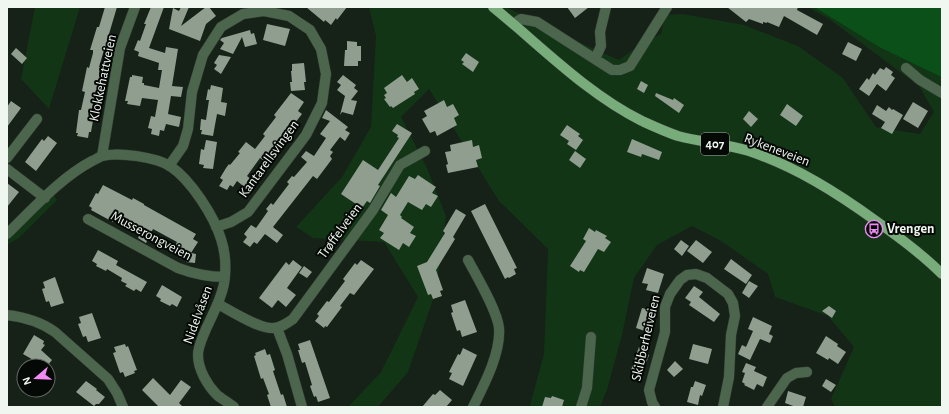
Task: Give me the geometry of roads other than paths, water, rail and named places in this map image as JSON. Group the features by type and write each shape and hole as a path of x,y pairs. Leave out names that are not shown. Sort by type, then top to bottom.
{"main road":[{"name":"Rykeneveien","path":"493,7 588,87 614,105 660,129 678,136 748,151 789,167 815,180 899,237 942,274"}],"street":[{"name":"Klokkehattveien","path":"102,156 120,48 135,7"},
{"path":"595,59 601,46 600,32 606,7"},
{"path":"513,24 521,19 537,22 612,70 620,70 630,66 667,7"},
{"name":"Kantarellsvingen","path":"169,166 183,146 188,128 192,92 204,55 221,27 242,14 264,11 289,16 310,30 321,50 326,74 322,103 306,135 248,212 231,222 216,227"},
{"path":"906,68 920,80 942,93"},
{"path":"7,158 37,119"},
{"name":"Trøffelveien","path":"276,328 286,325 293,319 373,210 400,165 425,151"},
{"name":"Nidelvåsen","path":"7,234 79,168 102,156 128,155 146,158 169,166 188,181 201,200 221,238 225,255 225,277 218,304 202,339 198,353 200,367 217,394 234,407"},
{"path":"7,168 45,198"},
{"name":"Musserongveien","path":"88,219 178,268 192,274 210,277 225,277"},
{"path":"468,260 495,314 499,328 497,347 489,374 473,407"},
{"name":"Skibberheiveien","path":"655,407 649,390 665,332 665,307 670,294 680,280 687,275 696,274 707,278 728,294 733,303 735,316 732,335 730,378 723,407"},
{"path":"218,304 242,318 265,327 272,329 276,328 287,354 302,407"},
{"path":"7,315 26,318 55,332 108,378 123,407"},
{"path":"581,407 587,388 591,337"},
{"path":"768,407 787,378 796,373 807,372"}],"place":[{"name":"Vrengen","path":"874,229"}]}
